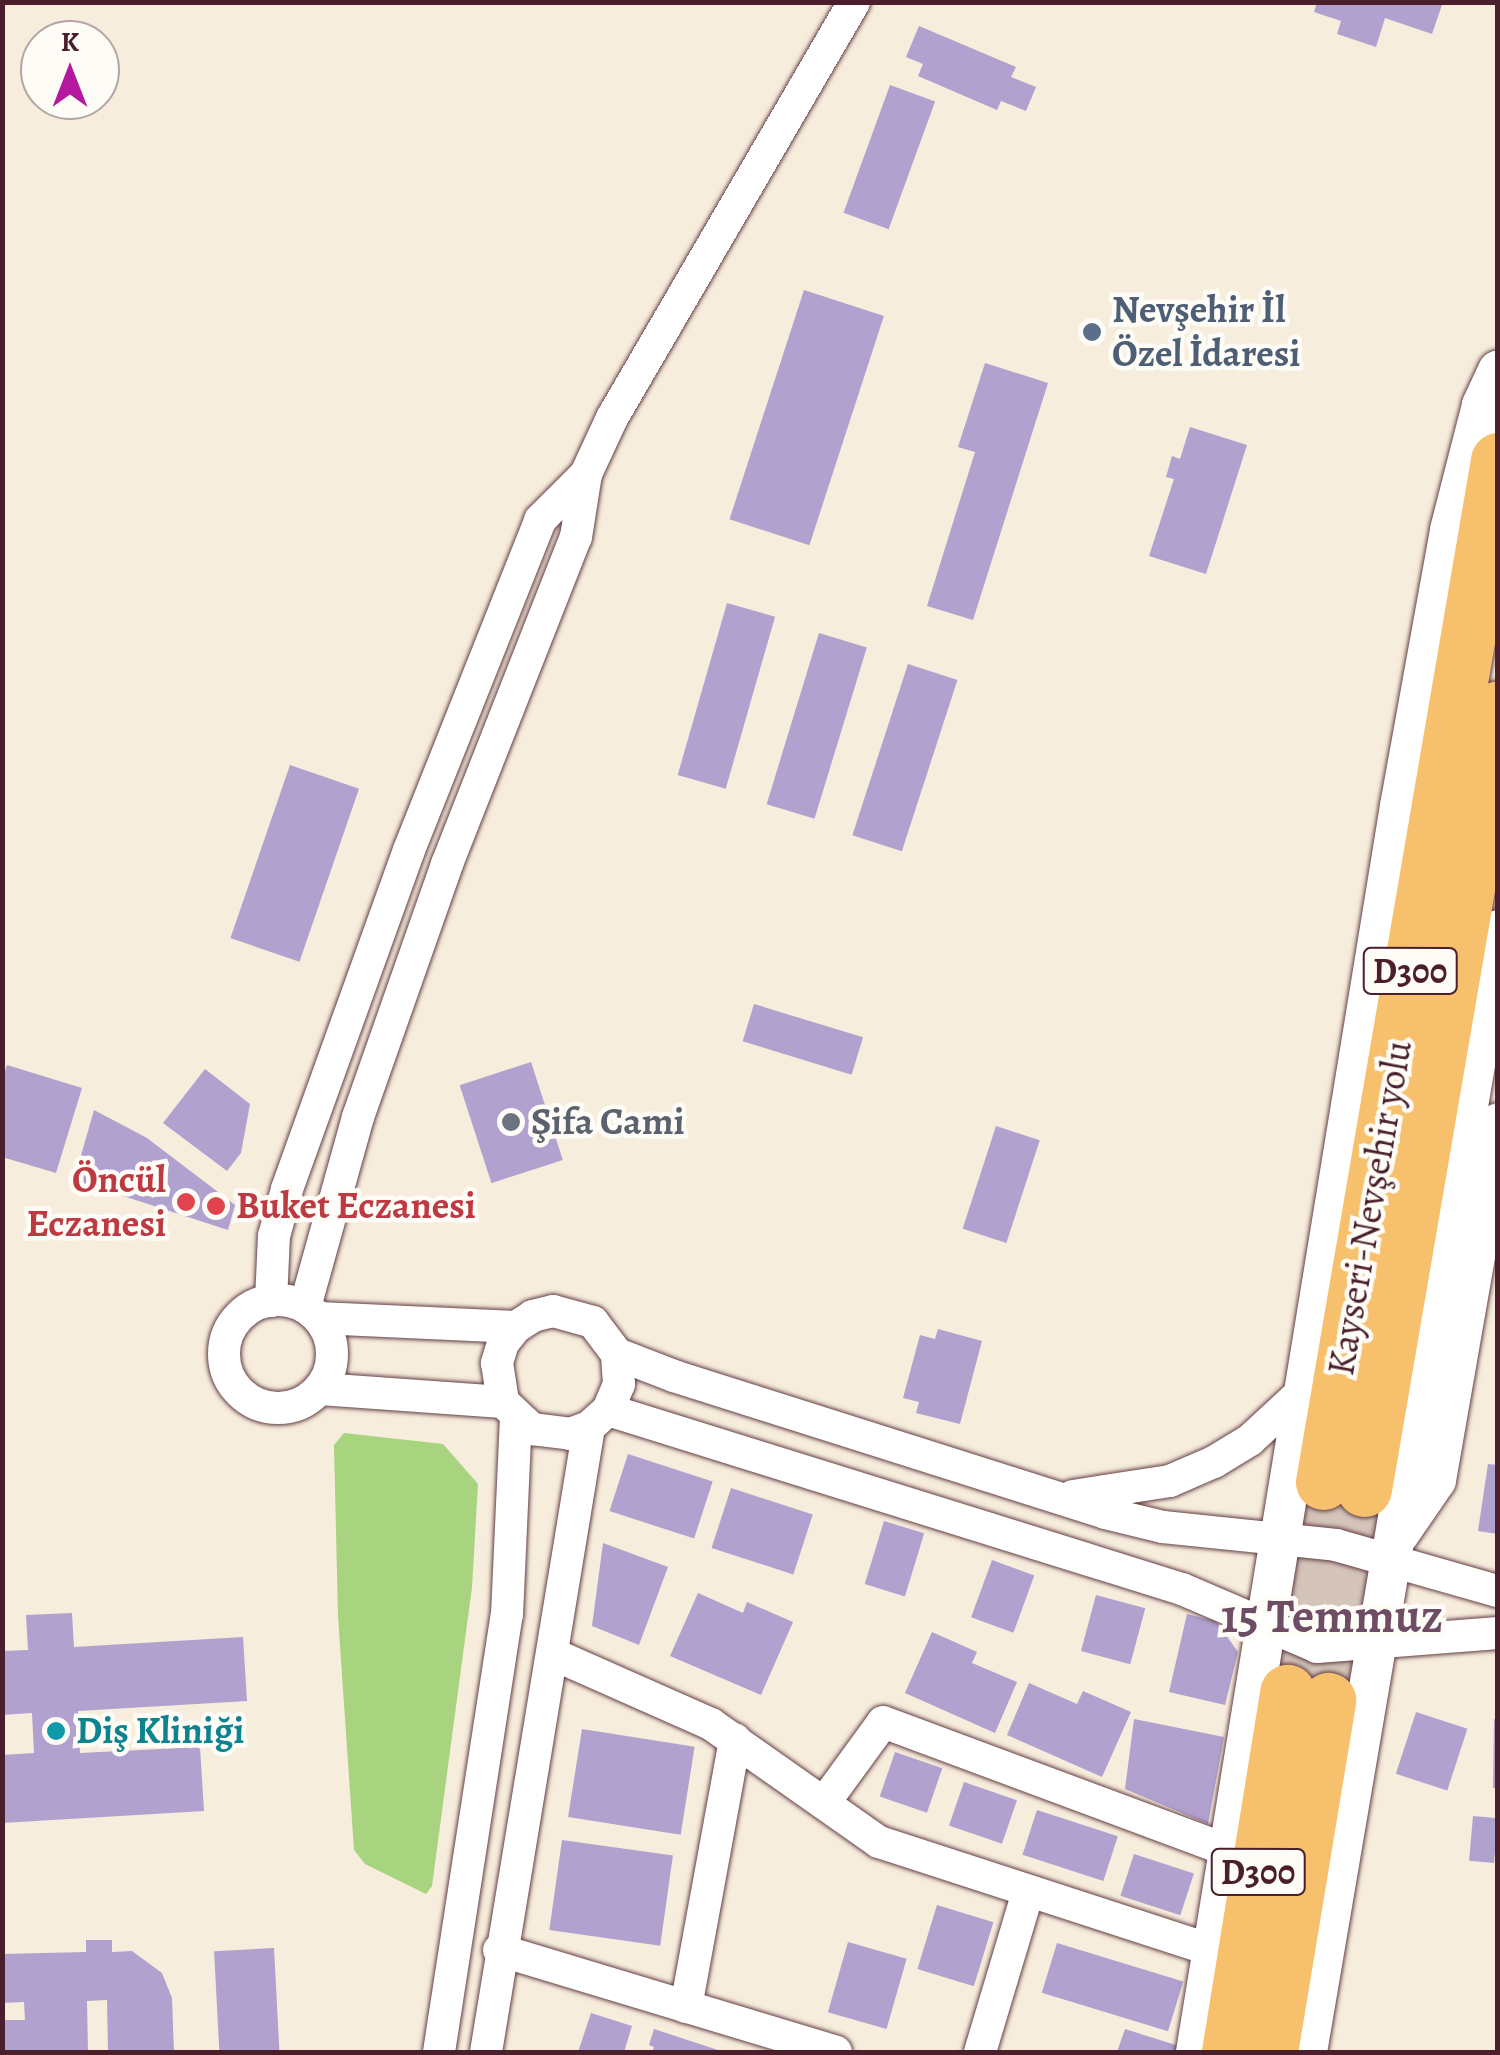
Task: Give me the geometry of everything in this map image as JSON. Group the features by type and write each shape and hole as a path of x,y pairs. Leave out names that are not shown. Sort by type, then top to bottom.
{"highway":[{"name":"Kayseri-Nevşehir yolu","path":"1498,460 1344,1485 1498,708"},
{"name":"D300","path":"1229,2052 1308,1696 1270,2052"}],"street":[{"path":"854,2 612,418 586,474 576,537 447,864 358,1117 312,1312 332,1346 328,1376 320,1389 298,1404 268,1407 253,1402 230,1377 224,1361 230,1328 254,1306 271,1300 312,1312 516,1327 554,1311 574,1313 593,1322 618,1354 674,1376 1054,1498 1162,1527 1390,1553 1498,1591"},
{"path":"1196,2052 1447,548 1482,405 1498,372"},
{"path":"271,1300 274,1236 287,1190 409,850 540,520 586,474"},
{"path":"1306,2052 1498,930"},
{"path":"1390,1553 1436,1480 1498,1123"},
{"path":"439,2052 507,1615 509,1410 497,1363 516,1327"},
{"path":"486,2052 499,1950 553,1654 598,1418 619,1384 618,1354"},
{"path":"1054,1498 1170,1481 1250,1440 1305,1388"},
{"path":"320,1389 509,1410 550,1434 598,1418 1125,1570 1266,1622 1317,1647 1498,1633"},
{"path":"553,1654 683,1710 735,1739 879,1842 1212,1950"},
{"path":"824,1804 882,1722 1227,1850"},
{"path":"686,2007 735,1739"},
{"path":"980,2052 1028,1892"},
{"path":"499,1950 836,2052"}],"green space":[{"path":"344,1433 443,1444 478,1484 472,1587 432,1886 426,1894 365,1864 354,1850 338,1616 334,1445"}],"building":[{"path":"1317,2 1443,2 1432,34 1385,18 1376,47 1337,34 1341,21 1314,12"},
{"path":"919,26 1016,67 1011,77 1036,87 1026,111 1001,101 997,110 918,76 923,64 906,57"},
{"path":"890,85 935,101 889,229 843,213"},
{"path":"804,290 884,316 809,545 730,519"},
{"path":"985,363 1048,383 973,620 927,606 975,452 958,447"},
{"path":"1190,427 1247,445 1206,574 1149,556 1174,479 1166,477 1172,456 1180,459"},
{"path":"727,603 775,617 726,789 678,775"},
{"path":"819,633 867,648 814,819 767,804"},
{"path":"908,664 957,680 902,851 852,835"},
{"path":"290,765 359,789 299,962 230,938"},
{"path":"754,1004 863,1037 852,1075 743,1041"},
{"name":"Şifa Cami","path":"531,1062 563,1160 491,1183 460,1085"},
{"path":"7,1065 82,1088 56,1173 2,1157 2,1081"},
{"path":"205,1069 250,1104 241,1153 227,1171 163,1123"},
{"path":"94,1110 147,1138 235,1205 228,1230 74,1180"},
{"path":"996,1126 1040,1140 1006,1243 963,1229"},
{"path":"938,1329 982,1341 960,1424 916,1413 919,1402 903,1398 920,1335 935,1339"},
{"path":"628,1454 713,1482 694,1539 609,1511"},
{"path":"1488,1464 1498,1465 1498,1534 1478,1531"},
{"path":"731,1488 813,1515 793,1574 712,1548"},
{"path":"884,1521 924,1533 905,1596 865,1584"},
{"path":"603,1543 668,1567 639,1645 592,1626"},
{"path":"992,1560 1034,1575 1013,1633 971,1617"},
{"path":"698,1593 743,1613 747,1602 793,1622 761,1695 670,1656"},
{"path":"1096,1595 1145,1608 1130,1664 1081,1651"},
{"name":"Diş Kliniği","path":"72,1613 74,1647 243,1637 247,1701 78,1711 80,1753 200,1747 204,1811 2,1823 2,1755 34,1753 32,1713 2,1715 2,1651 28,1650 26,1615"},
{"path":"1187,1614 1216,1621 1238,1652 1225,1705 1169,1692"},
{"path":"932,1632 977,1652 972,1663 1017,1682 995,1733 905,1693"},
{"path":"1029,1683 1077,1704 1083,1691 1131,1712 1102,1777 1007,1735"},
{"path":"1416,1712 1467,1729 1447,1791 1396,1774"},
{"path":"1134,1719 1224,1737 1208,1824 1125,1789"},
{"path":"1494,1719 1498,1719 1498,1788 1493,1788"},
{"path":"582,1729 695,1747 681,1835 568,1817"},
{"path":"895,1752 942,1768 927,1813 880,1796"},
{"path":"964,1782 1017,1800 1002,1844 949,1825"},
{"path":"1037,1810 1118,1836 1103,1881 1022,1855"},
{"path":"1473,1816 1498,1818 1494,1863 1469,1861"},
{"path":"562,1840 673,1856 660,1946 549,1930"},
{"path":"1134,1854 1194,1873 1180,1915 1120,1896"},
{"path":"937,1905 993,1922 974,1986 917,1969"},
{"path":"86,1940 112,1940 112,1952 132,1951 162,1973 172,1998 174,2052 108,2052 107,2000 87,2001 88,2052 4,2052 3,2020 25,2020 24,2002 2,2003 2,1954 86,1952"},
{"path":"848,1942 907,1959 887,2029 828,2012"},
{"path":"1057,1943 1183,1982 1168,2031 1042,1993"},
{"path":"274,1948 279,2052 219,2052 214,1951"},
{"path":"591,2013 632,2026 624,2052 578,2052"},
{"path":"654,2029 724,2052 652,2052 654,2047 649,2045"},
{"path":"1125,2029 1182,2047 1180,2052 1117,2052"}],"tunnel":[{"path":"1287,1692 1323,1482"},
{"path":"1328,1700 1364,1489"}],"place":[{"name":"Nevşehir İl Özel İdaresi","path":"1092,332"},
{"name":"Şifa Cami","path":"511,1122"},
{"name":"Öncül Eczanesi","path":"186,1202"},
{"name":"Buket Eczanesi","path":"216,1206"},
{"name":"Diş Kliniği","path":"56,1731"}],"district":[{"name":"15 Temmuz","path":"1332,1617"}]}
